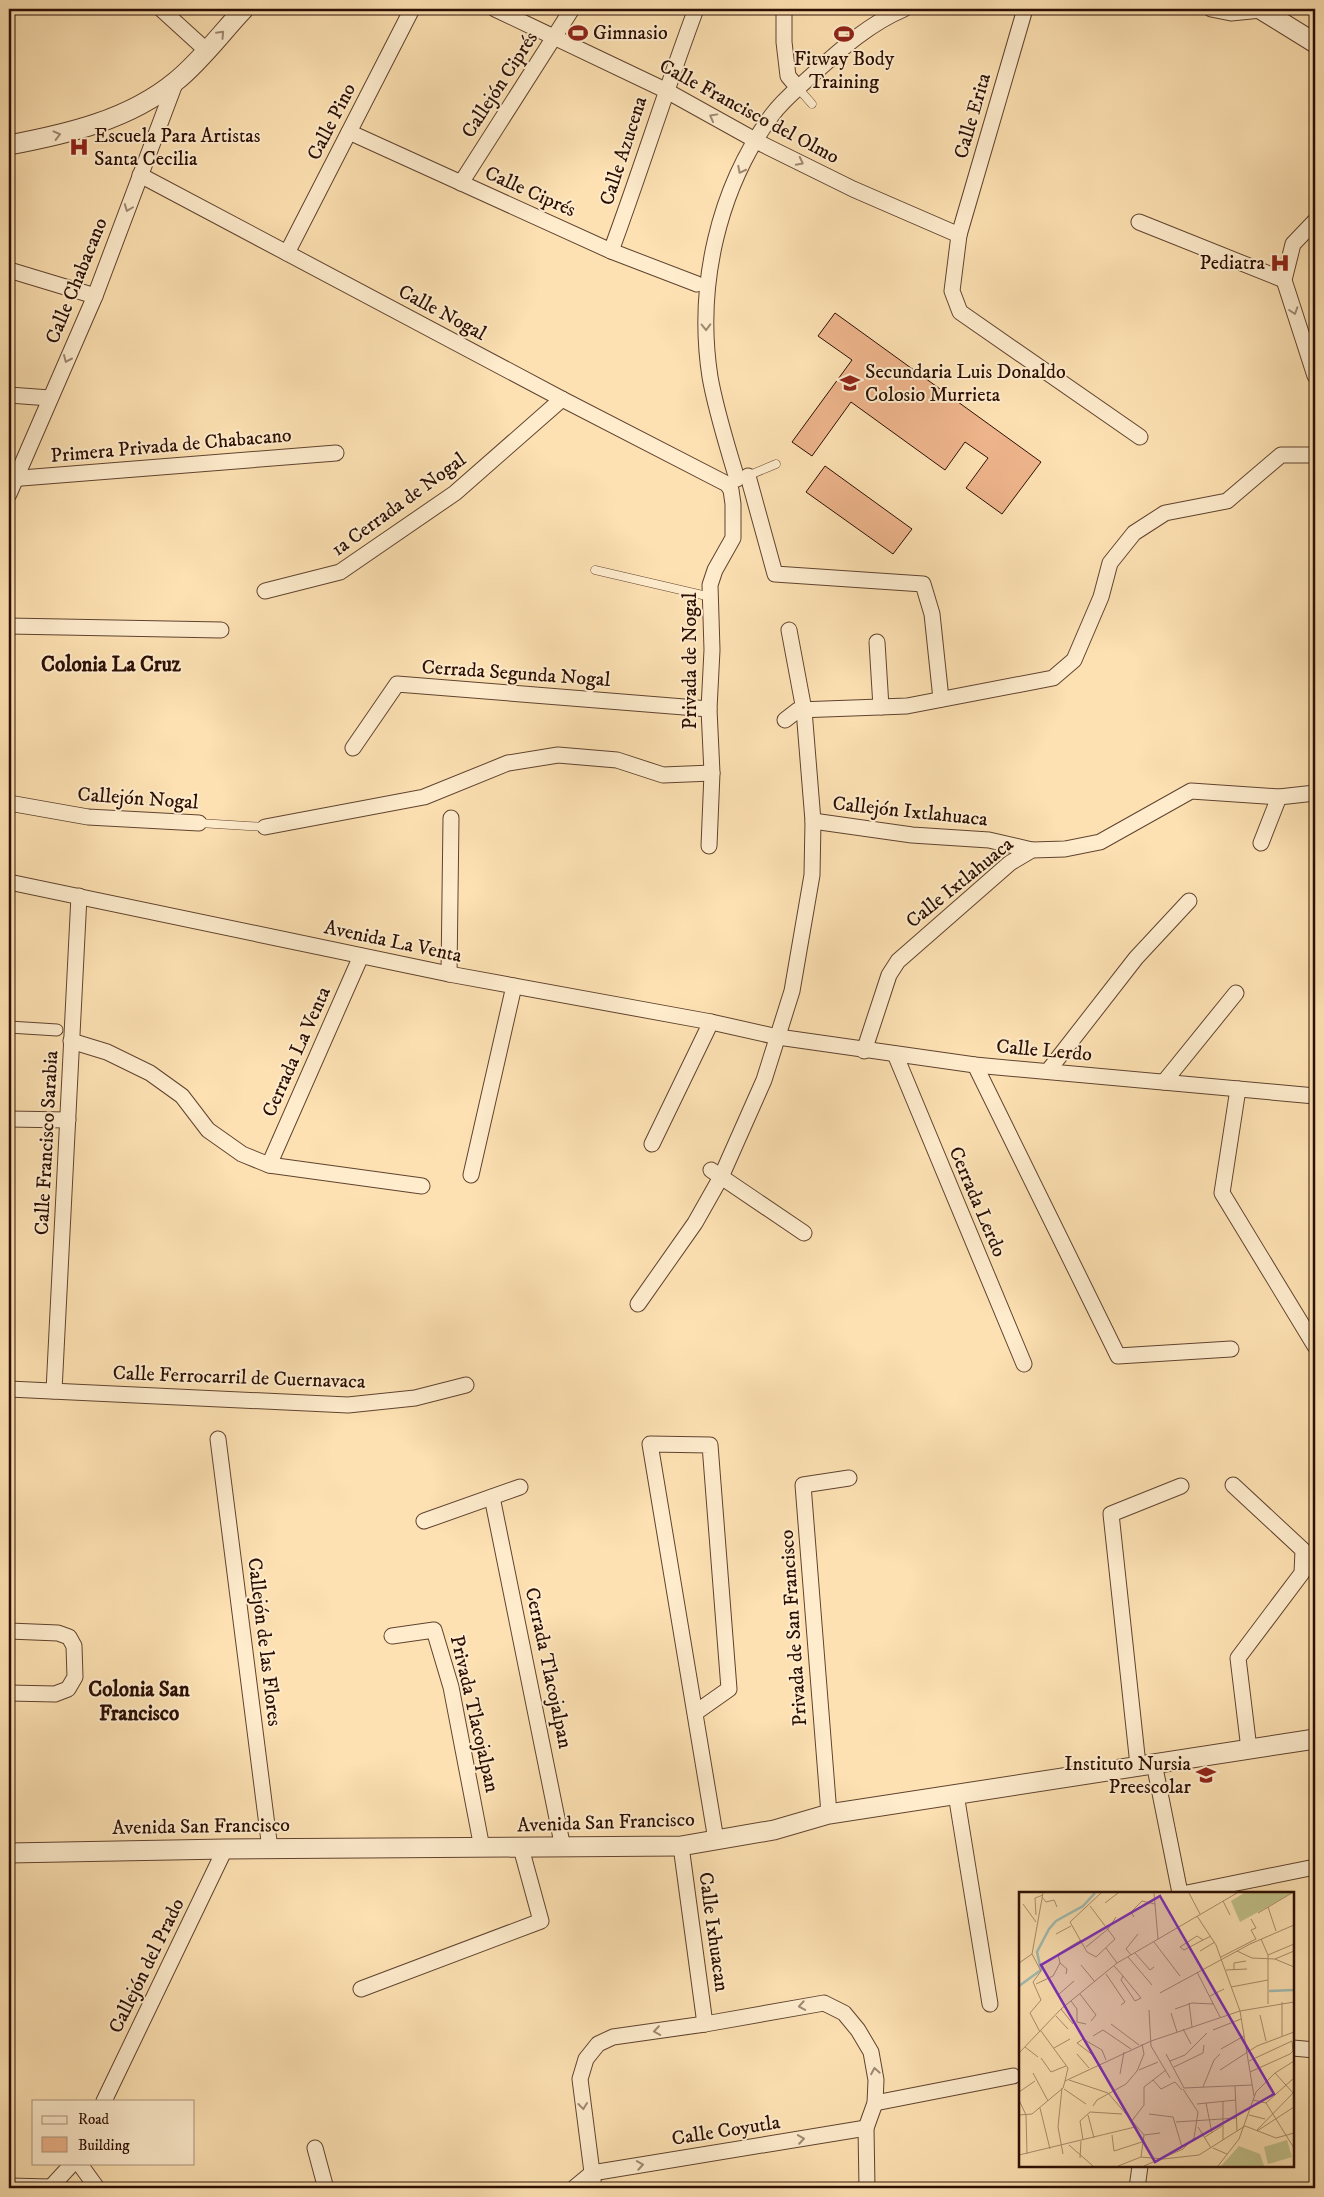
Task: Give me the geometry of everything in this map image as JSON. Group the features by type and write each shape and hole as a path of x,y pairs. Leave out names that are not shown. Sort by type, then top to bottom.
{"street":[{"path":"161,9 206,50"},
{"path":"9,145 58,136 111,118 143,104 176,81 244,9"},
{"name":"Calle Pino","path":"287,253 412,9"},
{"name":"Calle Francisco del Olmo","path":"495,9 665,90 756,140 853,189 959,235"},
{"name":"Callejón Ciprés","path":"461,183 572,9"},
{"name":"Calle Azucena","path":"611,250 638,178 665,90 696,9"},
{"path":"784,9 784,42 788,76 798,88"},
{"path":"904,9 882,20 843,47 798,88 773,115 756,140 732,188 723,211 715,239 706,306 710,376 737,480 775,574 923,584 932,614 942,699"},
{"name":"Calle Erita","path":"1025,9 959,235 952,291 960,312 1140,437"},
{"path":"1211,9 1232,13 1263,9 1315,43"},
{"name":"Calle Chabacano","path":"9,494 11,479 50,398 95,296 176,81"},
{"name":"Calle Ciprés","path":"349,132 611,250 696,284"},
{"name":"Calle Nogal","path":"140,175 562,399 737,480"},
{"path":"1138,222 1284,280"},
{"path":"1314,224 1293,244 1284,280 1315,376"},
{"path":"9,270 95,296"},
{"path":"9,395 50,398"},
{"name":"1a Cerrada de Nogal","path":"265,590 340,572 455,493 562,399"},
{"name":"Primera Privada de Chabacano","path":"11,479 336,453"},
{"path":"785,720 798,710 907,706 1053,678 1074,660 1087,634 1110,563 1134,533 1166,513 1227,502 1281,455 1315,455"},
{"name":"Privada de Nogal","path":"709,846 712,773 709,709 712,650 712,577 733,538 731,490 737,480"},
{"path":"9,626 221,630"},
{"path":"638,1304 690,1230 764,1080 774,1037 792,991 812,875 813,821 804,710 789,630"},
{"path":"877,642 881,707"},
{"name":"Cerrada Segunda Nogal","path":"353,748 397,684 709,709"},
{"path":"265,827 424,797 508,763 558,755 617,760 663,775 712,773"},
{"name":"Calle Ixtlahuaca","path":"864,1051 890,975 898,961 1010,863 1032,850 1065,849 1100,842 1190,792 1279,797 1315,793"},
{"path":"1261,843 1279,797"},
{"name":"Callejón Nogal","path":"9,803 88,817 199,823"},
{"path":"450,974 451,818"},
{"name":"Callejón Ixtlahuaca","path":"813,821 912,835 989,840 1032,850"},
{"name":"Avenida La Venta","path":"9,882 361,956 711,1022 774,1037"},
{"name":"Calle Francisco Sarabia","path":"54,1391 79,896"},
{"path":"1048,1072 1136,958 1189,901"},
{"name":"Cerrada La Venta","path":"269,1164 361,956"},
{"path":"470,1175 514,986"},
{"path":"1164,1082 1236,993"},
{"path":"652,1144 711,1022"},
{"path":"9,1027 57,1030"},
{"name":"Calle Lerdo","path":"774,1037 975,1065 1315,1096"},
{"path":"71,1041 107,1052 150,1074 182,1096 208,1130 242,1154 269,1164 422,1186"},
{"name":"Cerrada Lerdo","path":"895,1054 1024,1364"},
{"path":"975,1065 1118,1356 1232,1349"},
{"path":"1238,1089 1222,1193 1315,1346"},
{"path":"9,1119 68,1120"},
{"path":"716,1174 804,1233"},
{"name":"Calle Ferrocarril de Cuernavaca","path":"9,1389 348,1405 415,1398 466,1385"},
{"name":"Callejón de las Flores","path":"218,1440 270,1849"},
{"path":"695,1713 729,1689 710,1445 650,1444 716,1840"},
{"name":"Privada de San Francisco","path":"829,1814 804,1485 849,1478"},
{"path":"1232,1485 1303,1550 1302,1573 1238,1658 1249,1749"},
{"path":"1180,1892 1158,1786 1146,1764 1111,1514 1181,1486"},
{"path":"424,1521 520,1488"},
{"name":"Cerrada Tlacojalpan","path":"492,1497 563,1848"},
{"name":"Privada Tlacojalpan","path":"392,1636 434,1630 451,1687 482,1848"},
{"path":"9,1631 58,1633 69,1637 74,1646 75,1677 68,1689 55,1694 9,1692"},
{"name":"Avenida San Francisco","path":"9,1853 225,1849 681,1846 774,1830 829,1814 1315,1739"},
{"path":"956,1794 990,2004"},
{"name":"Calle Ixhuacan","path":"681,1846 705,2024"},
{"path":"361,1989 541,1921 521,1848"},
{"name":"Callejón del Prado","path":"104,2100 225,1849"},
{"path":"1192,1892 1315,1867"},
{"path":"594,2188 580,2079 586,2059 598,2044 613,2037 705,2024 824,2002 844,2013 858,2030 871,2052 876,2080 875,2103 866,2128 867,2188"},
{"path":"1294,2048 1315,2050"},
{"path":"875,2103 1014,2076"},
{"name":"Calle Coyutla","path":"592,2173 866,2128"},
{"path":"315,2148 325,2185 323,2188"},
{"path":"9,2186 50,2188 72,2164"},
{"path":"79,2164 96,2188"},
{"path":"1137,2188 1140,2167"},
{"path":"574,2188 592,2173"}],"lane":[{"path":"798,88 812,104"},
{"path":"737,480 776,464"},
{"path":"595,570 711,597"},
{"name":"Callejón Nogal","path":"199,823 265,827"}],"building":[{"path":"835,313 1041,462 1002,514 966,488 988,458 965,442 945,470 851,402 812,456 792,442 852,360 818,336"},
{"path":"825,466 912,529 893,554 806,492"}],"place":[{"name":"Gimnasio","path":"578,33"},
{"name":"Fitway Body Training","path":"844,34"},
{"name":"Escuela Para Artistas Santa Cecilia","path":"79,147"},
{"name":"Pediatra","path":"1280,263"},
{"name":"Secundaria Luis Donaldo Colosio Murrieta","path":"850,383"},
{"name":"Instituto Nursia Preescolar","path":"1206,1775"}],"district":[{"name":"Colonia La Cruz","path":"111,665"},
{"name":"Colonia San Francisco","path":"139,1702"}]}
